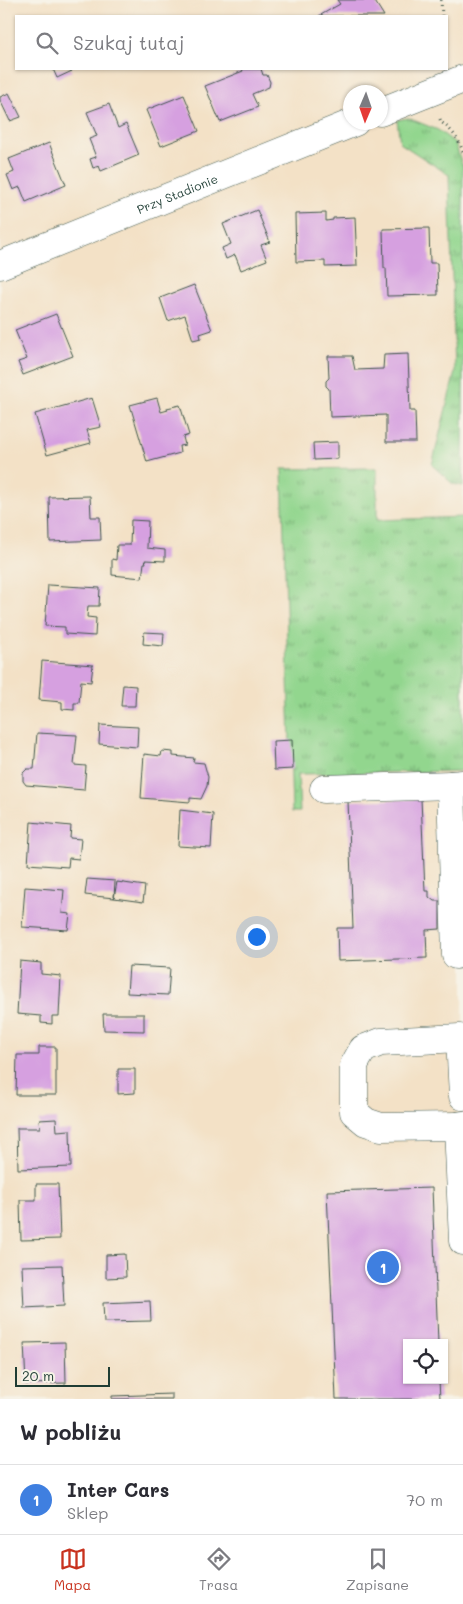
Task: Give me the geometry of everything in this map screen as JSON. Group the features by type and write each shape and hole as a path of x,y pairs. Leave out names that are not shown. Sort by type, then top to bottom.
{"street":[{"path":"388,109 463,79"},
{"name":"Przy Stadionie","path":"0,265 343,127"},
{"path":"324,789 457,785 456,955"},
{"path":"463,1096 460,1038 382,1042 363,1049 354,1065 354,1112 366,1122 381,1127 461,1126 463,1241"}],"path":[{"path":"441,0 442,15"},
{"path":"435,91 441,122 450,128 460,143 463,152"}],"green space":[{"path":"408,118 438,130 455,143 463,167 463,486 453,484 432,465 455,372 449,175 400,143 397,120"},
{"path":"377,468 377,520 463,517 463,771 298,774 300,812 292,812 282,469"}],"building":[{"path":"337,0 374,0 383,15 321,15 340,4"},
{"path":"53,70 72,70 72,71 57,78"},
{"path":"261,70 263,75 267,75 270,82 269,87 252,94 258,107 220,122 205,86 243,71"},
{"path":"9,93 21,117 10,121 0,100 0,97"},
{"path":"184,95 199,131 161,146 146,110"},
{"path":"109,104 118,128 126,124 139,155 101,171 99,166 93,168 90,159 96,157 89,139 97,136 87,112"},
{"path":"49,143 66,185 26,202 20,187 13,190 7,175 14,172 9,159"},
{"path":"257,210 270,242 261,245 267,260 241,270 235,255 226,259 222,248 231,244 223,224"},
{"path":"326,213 326,221 333,220 333,218 355,217 357,266 325,267 325,261 296,262 295,214"},
{"path":"429,228 430,263 437,263 438,295 387,296 383,229"},
{"path":"194,285 212,330 200,334 201,338 193,340 185,315 168,321 160,298"},
{"path":"56,314 73,356 23,375 18,362 27,359 15,330"},
{"path":"408,354 410,411 415,411 416,442 386,442 386,415 330,417 329,389 326,386 326,381 329,378 328,356 352,356 355,370 383,369 384,355"},
{"path":"92,398 101,427 87,430 91,443 47,455 35,414"},
{"path":"157,398 161,412 168,410 167,408 180,405 189,435 183,437 185,445 179,446 180,453 147,462 130,405"},
{"path":"338,442 338,459 314,460 313,443"},
{"path":"90,496 91,517 100,517 101,540 50,542 49,497"},
{"path":"131,520 148,521 147,548 165,550 165,561 145,560 142,578 112,575 112,559 116,560 117,545 130,545"},
{"path":"48,585 100,588 99,606 88,606 87,617 96,618 95,636 65,634 65,627 45,626"},
{"path":"144,632 164,633 163,646 143,644"},
{"path":"42,661 93,665 91,682 81,681 79,703 74,703 74,710 62,709 62,702 39,700"},
{"path":"123,685 136,686 135,706 121,706"},
{"path":"100,725 138,727 137,747 99,744"},
{"path":"37,733 77,735 74,765 86,766 84,790 26,785 23,781 23,773 27,769 34,769"},
{"path":"292,740 293,769 274,770 273,741"},
{"path":"162,751 173,752 173,756 194,758 193,762 204,763 208,777 207,786 201,799 190,798 190,802 141,798 144,754 161,756"},
{"path":"421,799 425,891 429,891 429,897 434,901 440,901 440,929 426,930 427,958 338,961 337,928 353,928 348,801"},
{"path":"180,810 213,814 211,848 178,846"},
{"path":"31,822 71,826 70,838 81,839 79,859 69,858 68,867 28,864"},
{"path":"87,879 115,881 114,898 85,895"},
{"path":"117,882 145,886 143,902 114,898"},
{"path":"25,887 64,890 62,913 70,914 68,930 22,927"},
{"path":"20,961 41,963 41,974 61,976 59,1016 52,1016 52,1024 41,1023 41,1016 17,1014"},
{"path":"129,966 170,968 168,995 127,993"},
{"path":"103,1014 144,1014 144,1031 104,1030"},
{"path":"39,1047 56,1047 56,1095 16,1095 17,1055 39,1055"},
{"path":"118,1069 135,1069 135,1093 118,1094"},
{"path":"56,1119 57,1131 70,1130 71,1167 18,1169 17,1128 40,1128 39,1120"},
{"path":"36,1184 58,1184 60,1239 21,1240 20,1200 36,1200"},
{"path":"432,1188 438,1339 403,1339 403,1384 439,1384 440,1399 336,1399 327,1191"},
{"path":"125,1254 126,1277 106,1278 106,1255"},
{"path":"62,1265 64,1306 24,1308 22,1266"},
{"path":"150,1301 151,1321 104,1322 103,1303"},
{"path":"65,1342 66,1383 26,1384 24,1343"},
{"path":"172,1394 172,1399 112,1399 112,1396"}],"place":[{"name":"Inter Cars","path":"383,1267"}]}
